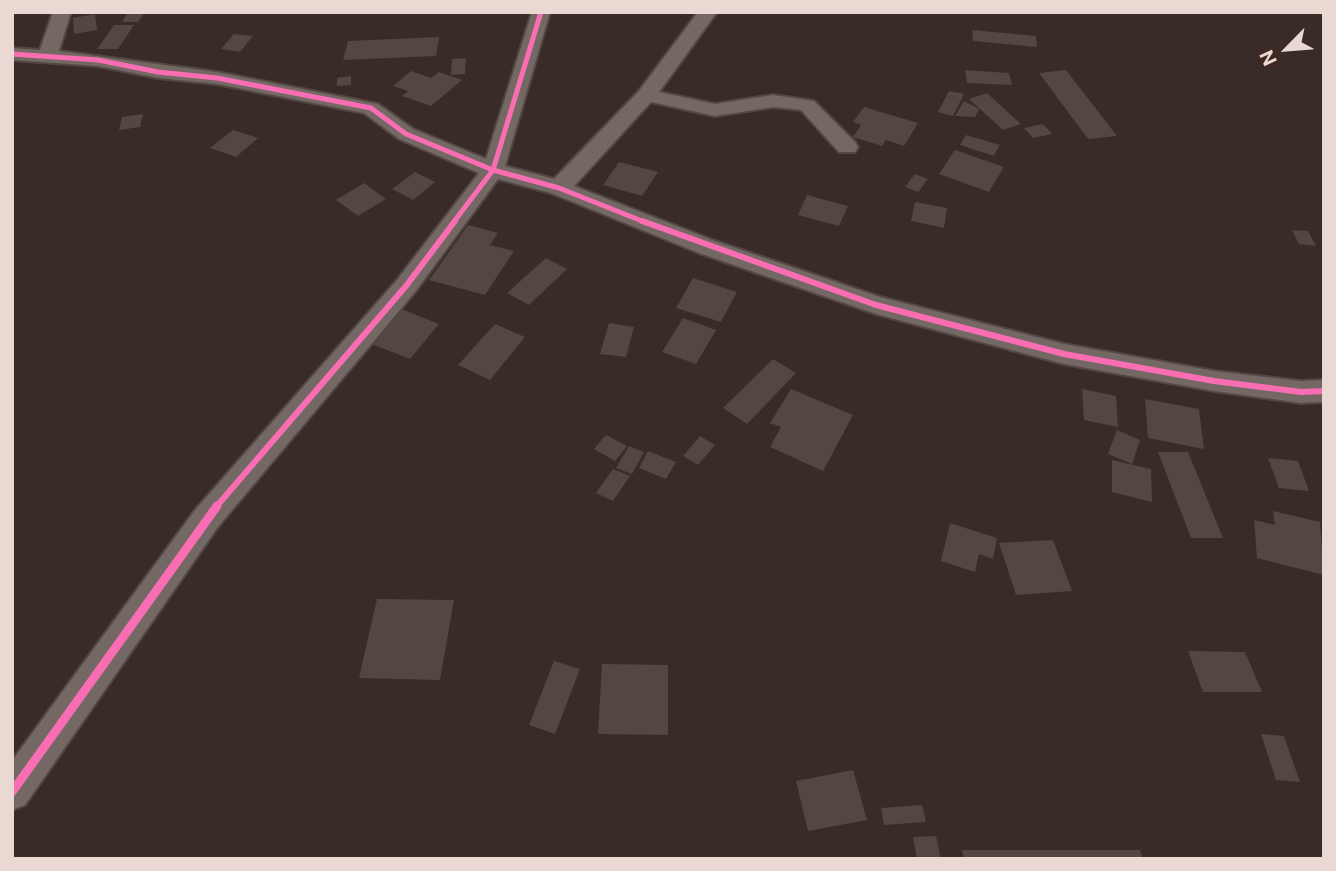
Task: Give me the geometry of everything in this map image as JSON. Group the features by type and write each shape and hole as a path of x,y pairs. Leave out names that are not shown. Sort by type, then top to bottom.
{"street":[{"path":"48,55 62,12"},
{"path":"12,792 206,519 407,286 493,170 541,12"},
{"path":"559,188 646,95 708,12"},
{"path":"12,54 48,55 217,78 371,108 406,134 493,170 559,188 707,247 903,312 1064,354 1214,381 1301,392 1324,391"},
{"path":"646,95 715,110 773,101 807,104 847,147"}],"building":[{"path":"128,12 145,12 138,22 122,22"},
{"path":"95,14 97,30 74,34 73,18"},
{"path":"114,25 134,25 118,49 97,49"},
{"path":"972,30 1036,36 1037,47 973,41"},
{"path":"234,34 253,36 240,52 221,49"},
{"path":"439,37 436,56 343,60 348,41"},
{"path":"466,58 465,74 451,75 452,59"},
{"path":"965,70 1009,73 1012,85 967,83"},
{"path":"1066,70 1117,136 1088,139 1039,73"},
{"path":"411,71 431,78 439,72 462,80 431,106 402,96 408,91 393,86"},
{"path":"351,76 351,85 337,86 337,78"},
{"path":"949,91 964,94 953,116 938,112"},
{"path":"987,93 1021,124 1003,130 969,99"},
{"path":"964,101 979,109 975,117 955,116"},
{"path":"864,107 918,123 904,146 886,140 882,146 853,137 861,125 853,122"},
{"path":"143,114 140,127 119,130 122,117"},
{"path":"1043,124 1052,134 1033,138 1024,128"},
{"path":"233,130 258,138 236,157 210,148"},
{"path":"966,135 1000,145 994,156 960,145"},
{"path":"955,150 1004,167 989,192 939,174"},
{"path":"619,162 658,172 642,196 603,185"},
{"path":"415,172 435,182 413,200 392,189"},
{"path":"915,174 928,179 918,192 905,187"},
{"path":"364,183 386,199 358,216 336,200"},
{"path":"807,195 848,206 839,226 798,215"},
{"path":"915,202 947,208 944,228 911,221"},
{"path":"468,225 498,233 490,245 514,251 485,295 429,280"},
{"path":"1292,230 1308,231 1316,246 1299,244"},
{"path":"546,258 567,269 529,305 507,293"},
{"path":"693,278 737,292 721,322 676,308"},
{"path":"394,306 439,324 410,359 364,341"},
{"path":"683,318 716,330 696,364 662,352"},
{"path":"609,323 634,327 626,357 600,354"},
{"path":"495,324 525,337 490,380 458,365"},
{"path":"773,359 796,373 747,424 723,408"},
{"path":"791,389 853,415 823,471 770,447 781,427 770,423"},
{"path":"1082,389 1116,396 1118,427 1084,420"},
{"path":"1145,399 1199,409 1204,449 1148,438"},
{"path":"1117,430 1140,440 1132,464 1108,454"},
{"path":"606,435 627,446 615,461 594,449"},
{"path":"700,436 715,445 698,465 683,456"},
{"path":"629,446 644,452 632,474 616,468"},
{"path":"648,451 676,462 666,479 639,468"},
{"path":"1158,452 1188,452 1223,538 1191,538"},
{"path":"1268,458 1298,461 1309,491 1279,488"},
{"path":"1112,460 1151,469 1152,502 1112,492"},
{"path":"613,469 630,476 613,501 596,493"},
{"path":"1273,511 1320,522 1324,575 1257,558 1254,520 1275,525"},
{"path":"950,523 997,538 993,559 979,554 975,572 941,561"},
{"path":"1053,540 1072,591 1016,595 999,543"},
{"path":"377,599 454,600 440,680 359,678"},
{"path":"1188,651 1245,652 1262,692 1203,692"},
{"path":"554,661 580,669 555,734 529,725"},
{"path":"602,664 668,665 668,735 598,734"},
{"path":"1261,734 1284,736 1300,782 1276,780"},
{"path":"853,770 867,820 808,831 796,781"},
{"path":"922,805 926,822 884,825 881,808"},
{"path":"936,836 941,859 917,859 913,837"},
{"path":"962,850 1140,850 1143,859 964,859"}],"cycle path":[{"path":"12,792 206,519 406,286 493,170 541,12"},
{"path":"12,54 98,60 158,72 217,78 371,108 406,134 493,170 559,188 707,247 876,305 1064,354 1214,381 1301,392 1324,391"}]}
